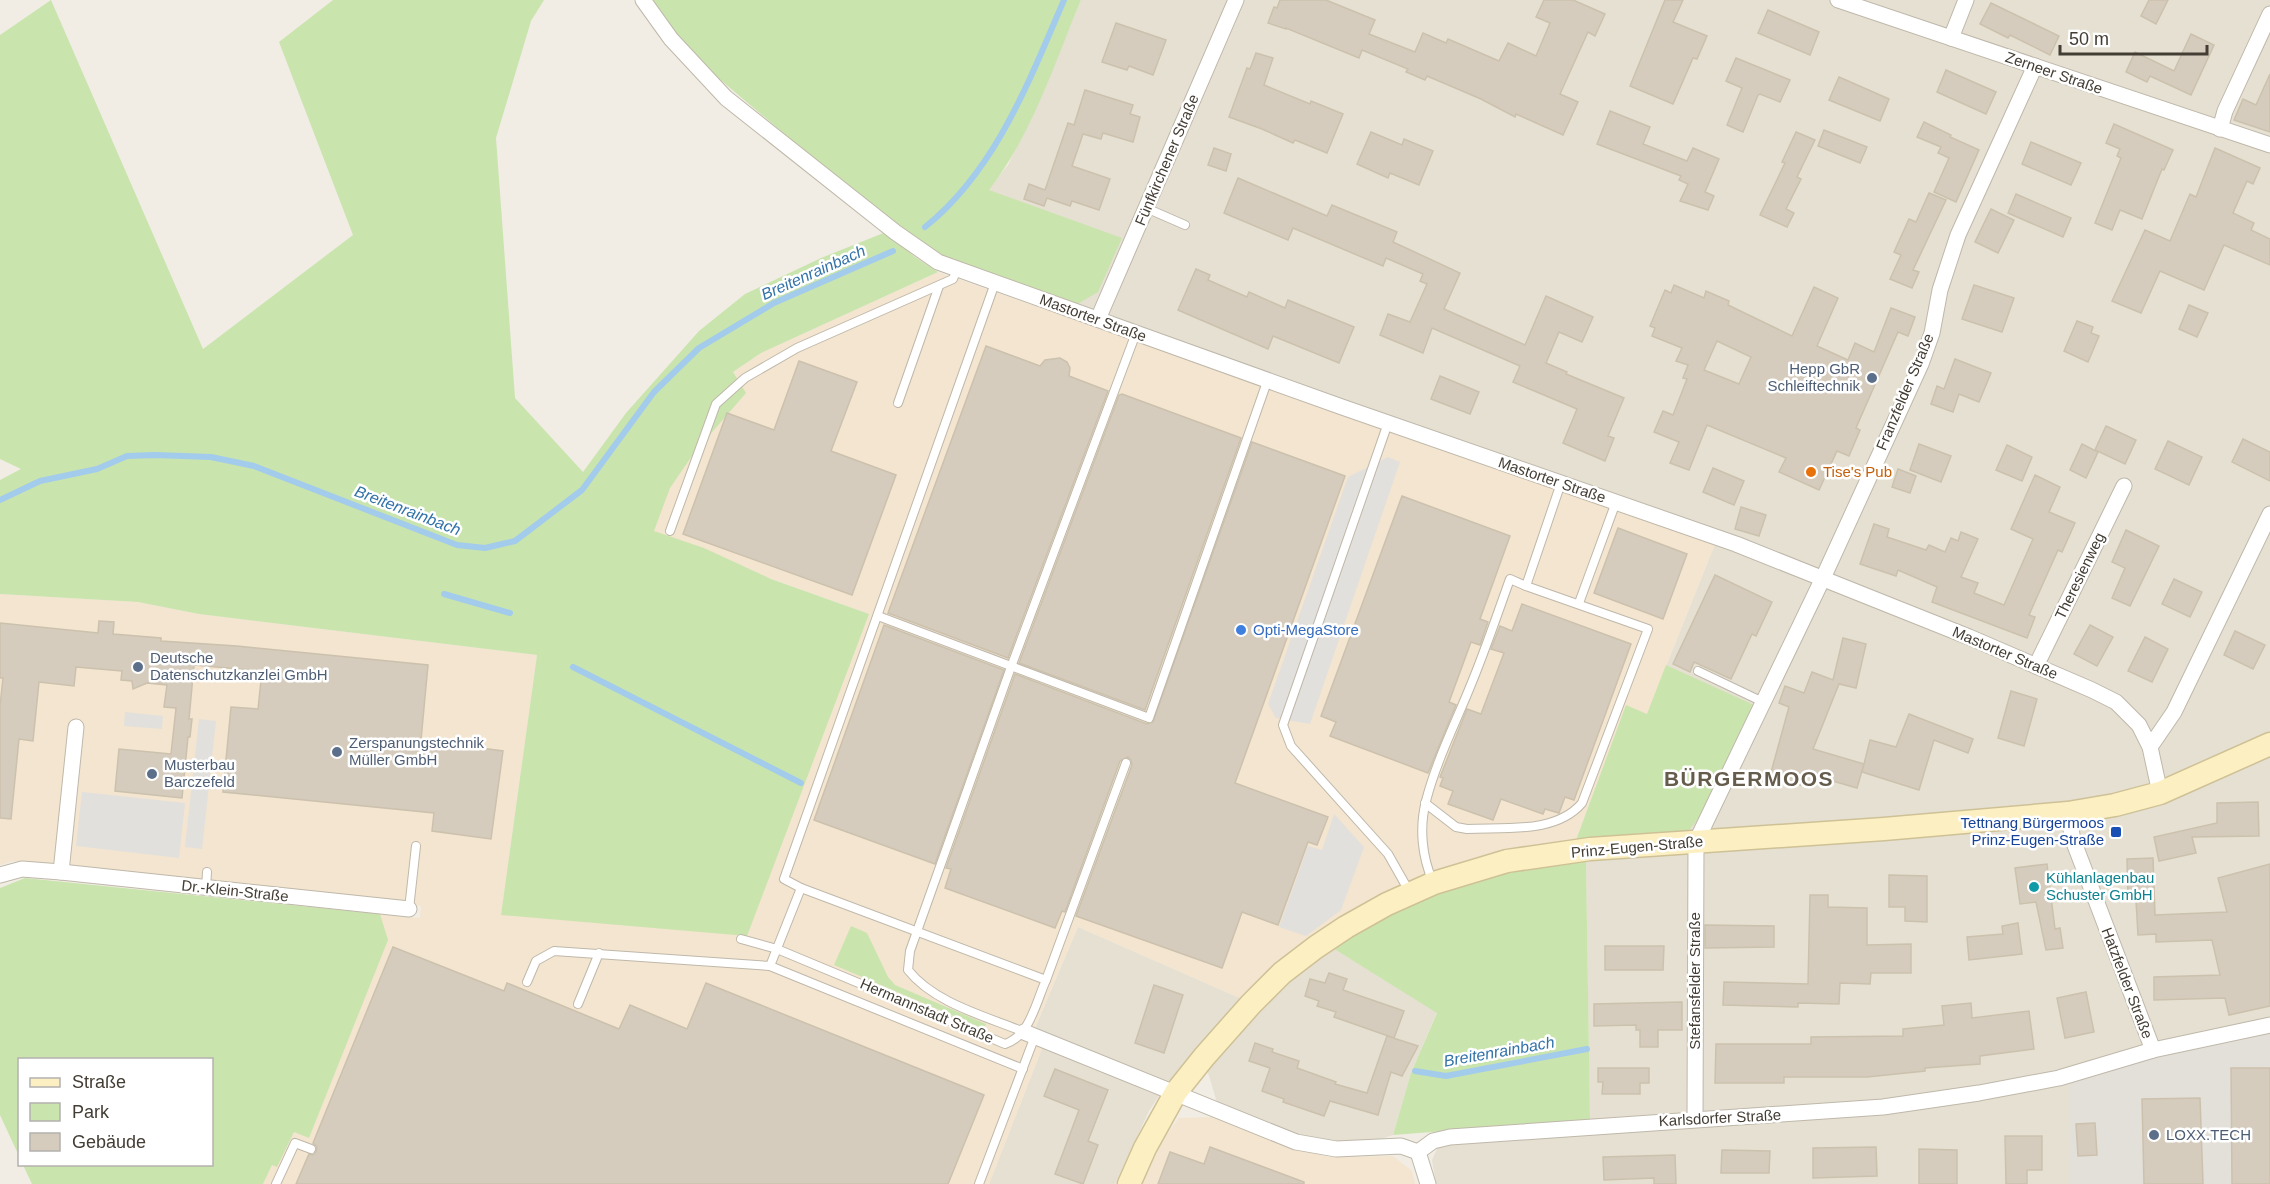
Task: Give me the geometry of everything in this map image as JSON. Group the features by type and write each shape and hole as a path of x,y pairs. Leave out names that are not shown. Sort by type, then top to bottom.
{"street":[{"name":"Mastorter Straße","path":"643,0 671,39 726,98 924,254 995,283 1736,544 2036,666 2116,702 2139,725 2150,747 2160,793"},
{"name":"Fünfkirchener Straße","path":"1098,319 1236,0"},
{"name":"Zerneer Straße","path":"1838,0 2270,145"},
{"path":"1951,38 1966,0"},
{"path":"2220,129 2225,111 2270,14"},
{"name":"Franzfelder Straße","path":"1696,842 1823,578 1921,364 1932,333 1940,290 1958,235 2035,66"},
{"name":"Theresienweg","path":"2036,666 2124,486"},
{"path":"2150,747 2174,712 2270,513"},
{"path":"61,872 76,727"},
{"name":"Prinz-Eugen-Straße","path":"1129,1184 1145,1148 1176,1092 1235,1022 1282,973 1347,927 1410,893 1434,883 1507,861 1590,849 1874,830 2068,813 2115,806 2160,793 2270,744"},
{"name":"Hatzfelder Straße","path":"2068,813 2073,840 2153,1050"},
{"name":"Stefansfelder Straße","path":"1695,1119 1696,842"},
{"name":"Dr.-Klein-Straße","path":"0,875 22,869 61,872 409,909"},
{"name":"Karlsdorfer Straße","path":"1418,1152 1433,1141 1450,1137 1883,1107 1969,1095 2059,1078 2153,1050 2270,1025"},
{"path":"1029,1034 1296,1142 1336,1149 1401,1146 1418,1152 1428,1184"}],"lane":[{"path":"1146,208 1185,225"},
{"path":"670,531 716,404 745,378 797,348 953,279 957,269"},
{"path":"995,283 784,879 801,888 1046,980"},
{"path":"898,402 939,285"},
{"path":"1029,1034 954,1003 919,983 908,969 910,951 1011,667 1136,333"},
{"path":"878,616 1149,718 1268,380"},
{"path":"1388,423 1283,725 1291,746 1388,854 1410,893"},
{"path":"1526,586 1561,483"},
{"path":"1579,603 1616,502"},
{"path":"1425,803 1456,827 1467,829 1551,822 1562,820 1574,813 1582,803 1648,629 1510,579 1481,662 1425,803 1422,844 1427,868 1434,883"},
{"path":"1698,670 1763,702"},
{"path":"979,1184 1023,1069 1029,1034 1046,980 1126,763"},
{"path":"409,909 416,846"},
{"path":"206,888 207,872"},
{"path":"770,966 801,888"},
{"name":"Hermannstadt Straße","path":"741,939 777,949 1005,1044 1029,1034"},
{"path":"527,982 536,961 554,951 770,966 1023,1069"},
{"path":"578,1004 598,954"},
{"path":"276,1184 295,1143 311,1149"}],"shaded area":[{"path":"1081,0 2270,0 2270,733 2202,763 2122,793 2069,806 1575,842 1647,714 1715,544 1076,305 988,190 1008,165 1038,103"},
{"path":"938,272 1715,544 1647,714 1626,706 1575,842 1503,851 1466,860 1399,888 1242,999 1078,927 1035,1027 1045,1041 989,1184 263,1184 380,914 420,918 421,906 13,861 0,865 0,594 138,602 199,614 537,655 501,915 869,614 613,522 723,379 761,353"},
{"path":"1388,457 1400,462 1310,724 1276,718 1268,704 1348,477"},
{"path":"125,712 163,716 162,729 124,726"},
{"path":"199,719 216,721 202,849 185,847"},
{"path":"2270,757 2270,1026 2069,1078 2069,1184 1436,1184 1432,1160 1440,1142 1590,1131 1586,860 2130,810 2218,780"},
{"path":"82,792 185,803 179,858 76,846"},
{"path":"1334,814 1364,847 1341,910 1306,936 1279,927 1308,846 1322,850"},
{"path":"1078,927 1242,999 1168,1082 1149,1111 1115,1184 989,1184 1045,1041 1035,1028"},
{"path":"1331,947 1437,1012 1411,1073 1393,1135 1366,1144 1334,1144 1292,1135 1218,1106 1206,1066 1255,1010"},
{"path":"2270,1031 2270,1184 2069,1184 2069,1078"},
{"path":"1213,1117 1282,1145 1329,1157 1393,1156 1412,1171 1415,1184 1142,1184 1164,1137 1179,1118"}],"green space":[{"path":"51,0 203,349 353,235 279,42 333,0 544,0 531,21 496,138 515,398 583,472 626,413 699,331 745,294 821,258 886,232 915,257 938,272 761,353 733,372 746,393 694,453 670,488 654,531 704,548 771,579 869,614 747,936 501,915 537,655 199,614 138,602 0,594 0,480 21,469 0,459 0,35"},
{"path":"650,0 1081,0 1030,123 1004,169 989,190 1122,238 1098,292 1076,305 938,255 814,159 697,60 673,33"},
{"path":"1666,665 1754,705 1699,818 1689,830 1576,840 1626,705 1647,714"},
{"path":"1586,860 1590,1120 1393,1135 1411,1073 1437,1013 1331,947 1434,892 1476,878"},
{"path":"25,878 380,914 388,940 309,1138 294,1132 277,1167 272,1165 263,1184 32,1184 23,1166 213,1166 213,1058 18,1058 18,1154 0,1115 0,888"},
{"path":"851,926 867,933 888,977 895,985 986,1024 984,1029 834,965"}],"building":[{"path":"1280,0 1326,0 1375,20 1369,34 1415,52 1423,33 1446,43 1448,39 1499,61 1508,43 1536,56 1550,23 1536,17 1544,0 1573,0 1605,14 1595,36 1588,32 1560,94 1578,102 1563,135 1516,114 1515,117 1481,99 1427,76 1425,80 1406,72 1408,69 1362,50 1359,58 1268,23 1274,7 1277,8"},
{"path":"1665,0 1683,0 1673,22 1707,36 1697,59 1693,58 1673,104 1630,86"},
{"path":"2149,0 2168,0 2156,24 2141,16"},
{"path":"1991,3 2059,36 2050,55 2010,35 2008,38 1980,24"},
{"path":"1768,10 1819,32 1810,55 1758,33"},
{"path":"1116,23 1166,40 1153,75 1129,66 1127,70 1102,62"},
{"path":"2191,34 2214,45 2191,95 2150,76 2147,82 2126,72 2135,52 2174,71"},
{"path":"1256,53 1273,58 1264,85 1310,104 1311,101 1343,114 1327,153 1295,140 1293,143 1229,117 1247,68 1250,69"},
{"path":"1736,58 1790,80 1780,102 1758,95 1743,132 1727,125 1742,88 1726,81"},
{"path":"1946,70 1996,92 1986,114 1937,92"},
{"path":"2270,74 2270,132 2234,120 2243,99 2256,105"},
{"path":"1839,77 1889,99 1880,121 1829,100"},
{"path":"1085,90 1133,105 1130,114 1140,117 1133,142 1103,133 1101,139 1083,134 1072,166 1110,179 1099,210 1072,201 1070,206 1047,198 1044,206 1024,199 1029,184 1045,190 1068,123 1074,125"},
{"path":"1610,111 1650,127 1643,144 1687,161 1693,148 1719,159 1705,192 1714,196 1708,210 1680,201 1688,184 1679,180 1681,176 1597,144"},
{"path":"1924,122 1979,150 1956,202 1934,192 1949,158 1938,153 1941,147 1917,137"},
{"path":"2114,124 2173,150 2164,170 2162,169 2142,219 2120,210 2112,230 2095,223 2121,158 2117,156 2120,149 2106,143"},
{"path":"1824,130 1867,147 1860,163 1818,146"},
{"path":"1371,132 1402,145 1404,139 1433,151 1419,185 1390,173 1388,178 1357,164"},
{"path":"1796,132 1815,140 1797,177 1801,179 1786,209 1794,213 1787,227 1760,215 1785,163 1782,162"},
{"path":"2031,142 2081,163 2071,185 2022,164"},
{"path":"1214,148 1231,154 1226,171 1208,165"},
{"path":"2215,148 2260,168 2253,184 2247,181 2233,213 2254,223 2251,230 2270,239 2270,265 2224,245 2204,290 2160,271 2141,313 2112,301 2145,230 2170,241 2190,194 2196,197"},
{"path":"1238,178 1327,216 1332,205 1397,232 1393,242 1460,273 1444,309 1525,345 1546,296 1593,317 1582,342 1559,332 1546,363 1567,372 1566,374 1624,398 1608,436 1614,438 1605,461 1563,443 1577,409 1513,382 1520,366 1432,328 1423,353 1380,335 1388,314 1410,322 1427,284 1420,281 1423,274 1386,258 1383,266 1293,228 1288,240 1224,213"},
{"path":"1929,193 1946,200 1913,270 1919,272 1912,288 1890,279 1901,255 1894,252 1909,219 1916,222"},
{"path":"2016,194 2071,218 2063,237 2008,213"},
{"path":"1991,209 2014,220 1998,253 1975,242"},
{"path":"1196,269 1210,275 1208,280 1247,297 1249,292 1285,308 1288,300 1354,327 1339,363 1273,336 1268,349 1178,310"},
{"path":"1674,285 1704,298 1706,291 1729,301 1728,305 1792,336 1814,287 1838,298 1817,346 1848,360 1855,343 1874,352 1891,308 1915,317 1908,336 1898,332 1856,428 1860,430 1849,456 1837,451 1819,490 1779,472 1786,458 1707,425 1689,470 1670,463 1679,442 1654,432 1663,411 1673,415 1687,379 1683,378 1688,365 1676,361 1682,348 1652,336 1655,328 1650,326 1665,290 1671,293","holes":["1717,341 1751,357 1739,384 1704,370"]},
{"path":"1974,285 2014,298 2002,332 1962,319"},
{"path":"2189,305 2208,313 2197,337 2179,329"},
{"path":"2077,321 2093,327 2091,333 2099,336 2088,362 2064,351"},
{"path":"986,346 1040,366 1045,360 1060,358 1067,362 1070,368 1069,376 1108,391 1008,658 888,613"},
{"path":"1955,359 1991,373 1979,402 1959,394 1953,412 1931,404 1937,386 1944,389"},
{"path":"799,361 857,382 831,451 896,475 852,595 683,534 727,413 774,430"},
{"path":"1440,376 1479,392 1470,414 1431,399"},
{"path":"1122,394 1241,438 1145,710 1019,663 1119,395"},
{"path":"2106,426 2136,440 2125,464 2095,450"},
{"path":"2243,439 2270,452 2270,481 2232,462"},
{"path":"2168,441 2202,457 2189,485 2155,469"},
{"name":"Opti-MegaStore","path":"1252,442 1345,476 1235,783 1328,817 1317,845 1308,842 1278,925 1242,912 1222,968 1076,916 1132,765 1128,757 1120,761 1065,912 1062,911 1055,928 945,888 951,869 946,868 1015,674 1147,724 1153,722"},
{"path":"1919,444 1951,456 1941,482 1910,470"},
{"path":"2082,444 2098,452 2086,478 2070,470"},
{"path":"2007,445 2032,457 2022,481 1996,470"},
{"path":"1713,468 1744,481 1734,505 1703,492"},
{"path":"1898,469 1916,476 1910,493 1892,487"},
{"path":"2035,475 2060,487 2049,512 2075,523 2062,552 2058,550 2029,615 2035,617 2027,638 1932,602 1937,587 1898,570 1896,576 1860,564 1874,524 1889,529 1887,537 1926,550 1929,545 1945,552 1951,538 1958,541 1961,532 1978,539 1961,577 1978,583 1974,593 2004,605 2033,539 2011,529"},
{"path":"1402,496 1510,536 1480,619 1488,622 1480,645 1471,642 1449,702 1456,705 1428,773 1330,736 1336,722 1321,716"},
{"path":"1741,507 1766,515 1759,536 1735,529"},
{"path":"1618,528 1687,554 1663,619 1594,593"},
{"path":"2126,530 2159,546 2130,606 2112,598 2125,568 2112,562"},
{"path":"1715,575 1772,602 1756,636 1752,634 1731,679 1694,662 1690,672 1673,664"},
{"path":"2174,579 2202,592 2190,617 2162,604"},
{"path":"1522,604 1631,644 1574,800 1565,797 1559,813 1545,809 1543,814 1501,799 1493,820 1448,804 1453,791 1440,786 1443,778 1440,777 1467,709 1481,714 1504,653 1491,649 1500,626 1512,631"},
{"path":"99,621 114,622 113,634 161,638 161,641 237,646 428,665 421,740 503,751 491,839 432,831 434,813 223,792 231,707 258,709 262,671 194,665 189,719 192,719 182,798 115,791 119,749 171,754 176,708 164,707 167,685 147,683 133,689 132,681 121,680 122,671 76,667 74,686 39,682 33,741 19,739 11,819 0,818 0,706 3,678 0,678 0,623 98,633"},
{"path":"884,625 1004,670 935,864 814,820"},
{"path":"2090,625 2113,637 2097,666 2074,654"},
{"path":"2235,631 2265,645 2253,669 2224,655"},
{"path":"2145,637 2168,649 2152,682 2128,671"},
{"path":"1843,638 1866,644 1856,688 1839,684 1813,749 1864,764 1857,788 1805,773 1801,785 1770,776 1789,707 1779,703 1785,686 1804,693 1812,672 1833,680"},
{"path":"2011,691 2037,699 2024,746 1998,738"},
{"path":"1909,714 1973,739 1968,753 1934,740 1919,790 1862,772 1870,740 1896,747"},
{"path":"2258,802 2259,836 2192,837 2196,853 2159,861 2154,837 2217,823 2217,803"},
{"path":"2153,858 2155,915 2227,912 2218,878 2270,864 2270,1006 2229,1015 2225,998 2154,1000 2154,977 2220,975 2212,940 2156,942 2156,934 2138,935 2136,901 2128,901 2127,859"},
{"name":"Kühlanlagenbau Schuster GmbH","path":"2047,864 2055,929 2060,928 2063,948 2046,950 2036,902 2020,904 2015,868"},
{"path":"1889,875 1927,876 1927,922 1905,921 1905,907 1889,907"},
{"path":"1810,895 1828,895 1828,907 1867,908 1867,945 1911,944 1911,973 1871,973 1870,984 1840,983 1839,1004 1798,1003 1798,1007 1723,1005 1724,982 1808,984"},
{"path":"2018,923 2022,954 1969,960 1967,937 2003,934 2002,926"},
{"path":"1705,925 1774,926 1774,947 1705,948"},
{"path":"1605,946 1664,946 1663,970 1605,970"},
{"path":"393,947 504,991 507,983 619,1029 630,1005 687,1029 706,983 984,1095 948,1184 296,1184 309,1154 313,1155 316,1152 317,1147 313,1143"},
{"path":"1329,973 1347,979 1343,990 1404,1011 1394,1038 1334,1017 1336,1012 1317,1006 1319,1001 1305,996 1310,979 1325,983"},
{"path":"1154,985 1183,995 1164,1053 1135,1043"},
{"path":"2086,992 2094,1032 2065,1038 2057,998"},
{"path":"1682,1002 1682,1030 1658,1030 1658,1047 1640,1047 1640,1030 1636,1030 1636,1025 1594,1026 1594,1004"},
{"path":"1971,1003 1972,1018 2029,1011 2034,1049 1980,1056 1980,1064 1925,1068 1925,1071 1867,1077 1784,1077 1784,1083 1715,1083 1716,1044 1811,1044 1811,1037 1903,1036 1903,1029 1944,1025 1942,1006"},
{"path":"1387,1036 1418,1046 1402,1076 1391,1072 1378,1115 1330,1101 1324,1116 1283,1102 1284,1099 1262,1091 1270,1068 1249,1061 1255,1043 1273,1049 1272,1052 1299,1061 1297,1068 1336,1082 1335,1084 1367,1093"},
{"path":"1598,1068 1649,1068 1649,1083 1640,1083 1640,1094 1602,1094 1603,1082 1598,1082"},
{"path":"2231,1068 2270,1068 2270,1184 2232,1184"},
{"path":"1055,1069 1108,1090 1088,1141 1098,1145 1083,1184 1055,1174 1079,1110 1044,1096"},
{"path":"2200,1098 2203,1184 2144,1184 2142,1099"},
{"path":"2095,1123 2097,1155 2078,1156 2076,1124"},
{"path":"2005,1136 2042,1136 2042,1170 2027,1170 2027,1184 2006,1184"},
{"path":"1210,1147 1304,1182 1304,1184 1158,1184 1170,1152 1204,1164"},
{"path":"1876,1147 1877,1176 1813,1178 1813,1148"},
{"path":"1919,1149 1957,1150 1957,1184 1919,1184"},
{"path":"1722,1150 1770,1151 1769,1173 1721,1173"},
{"path":"1675,1155 1676,1184 1654,1184 1654,1178 1604,1180 1603,1157"}],"waterway":[{"name":"Breitenrainbach","path":"925,227 972,179 991,151 1038,62 1064,0"},
{"name":"Breitenrainbach","path":"0,500 40,481 97,469 127,456 211,457 254,466 457,545 485,548 515,541 582,490 654,392 699,348 774,303 893,251"},
{"name":"Breitenrainbach","path":"444,594 510,613"},
{"name":"Breitenrainbach","path":"573,667 801,783"},
{"name":"Breitenrainbach","path":"1415,1071 1446,1076 1587,1049"}],"place":[{"name":"Hepp GbR Schleiftechnik","path":"1872,378"},
{"name":"Tise's Pub","path":"1811,472"},
{"name":"Opti-MegaStore","path":"1241,630"},
{"name":"Deutsche Datenschutzkanzlei GmbH","path":"138,667"},
{"name":"Zerspanungstechnik Müller GmbH","path":"337,752"},
{"name":"Musterbau Barczefeld","path":"152,774"},
{"name":"Tettnang Bürgermoos Prinz-Eugen-Straße","path":"2116,832"},
{"name":"Kühlanlagenbau Schuster GmbH","path":"2034,887"},
{"name":"LOXX.TECH","path":"2154,1135"}],"district":[{"name":"BÜRGERMOOS","path":"1749,779"}]}
